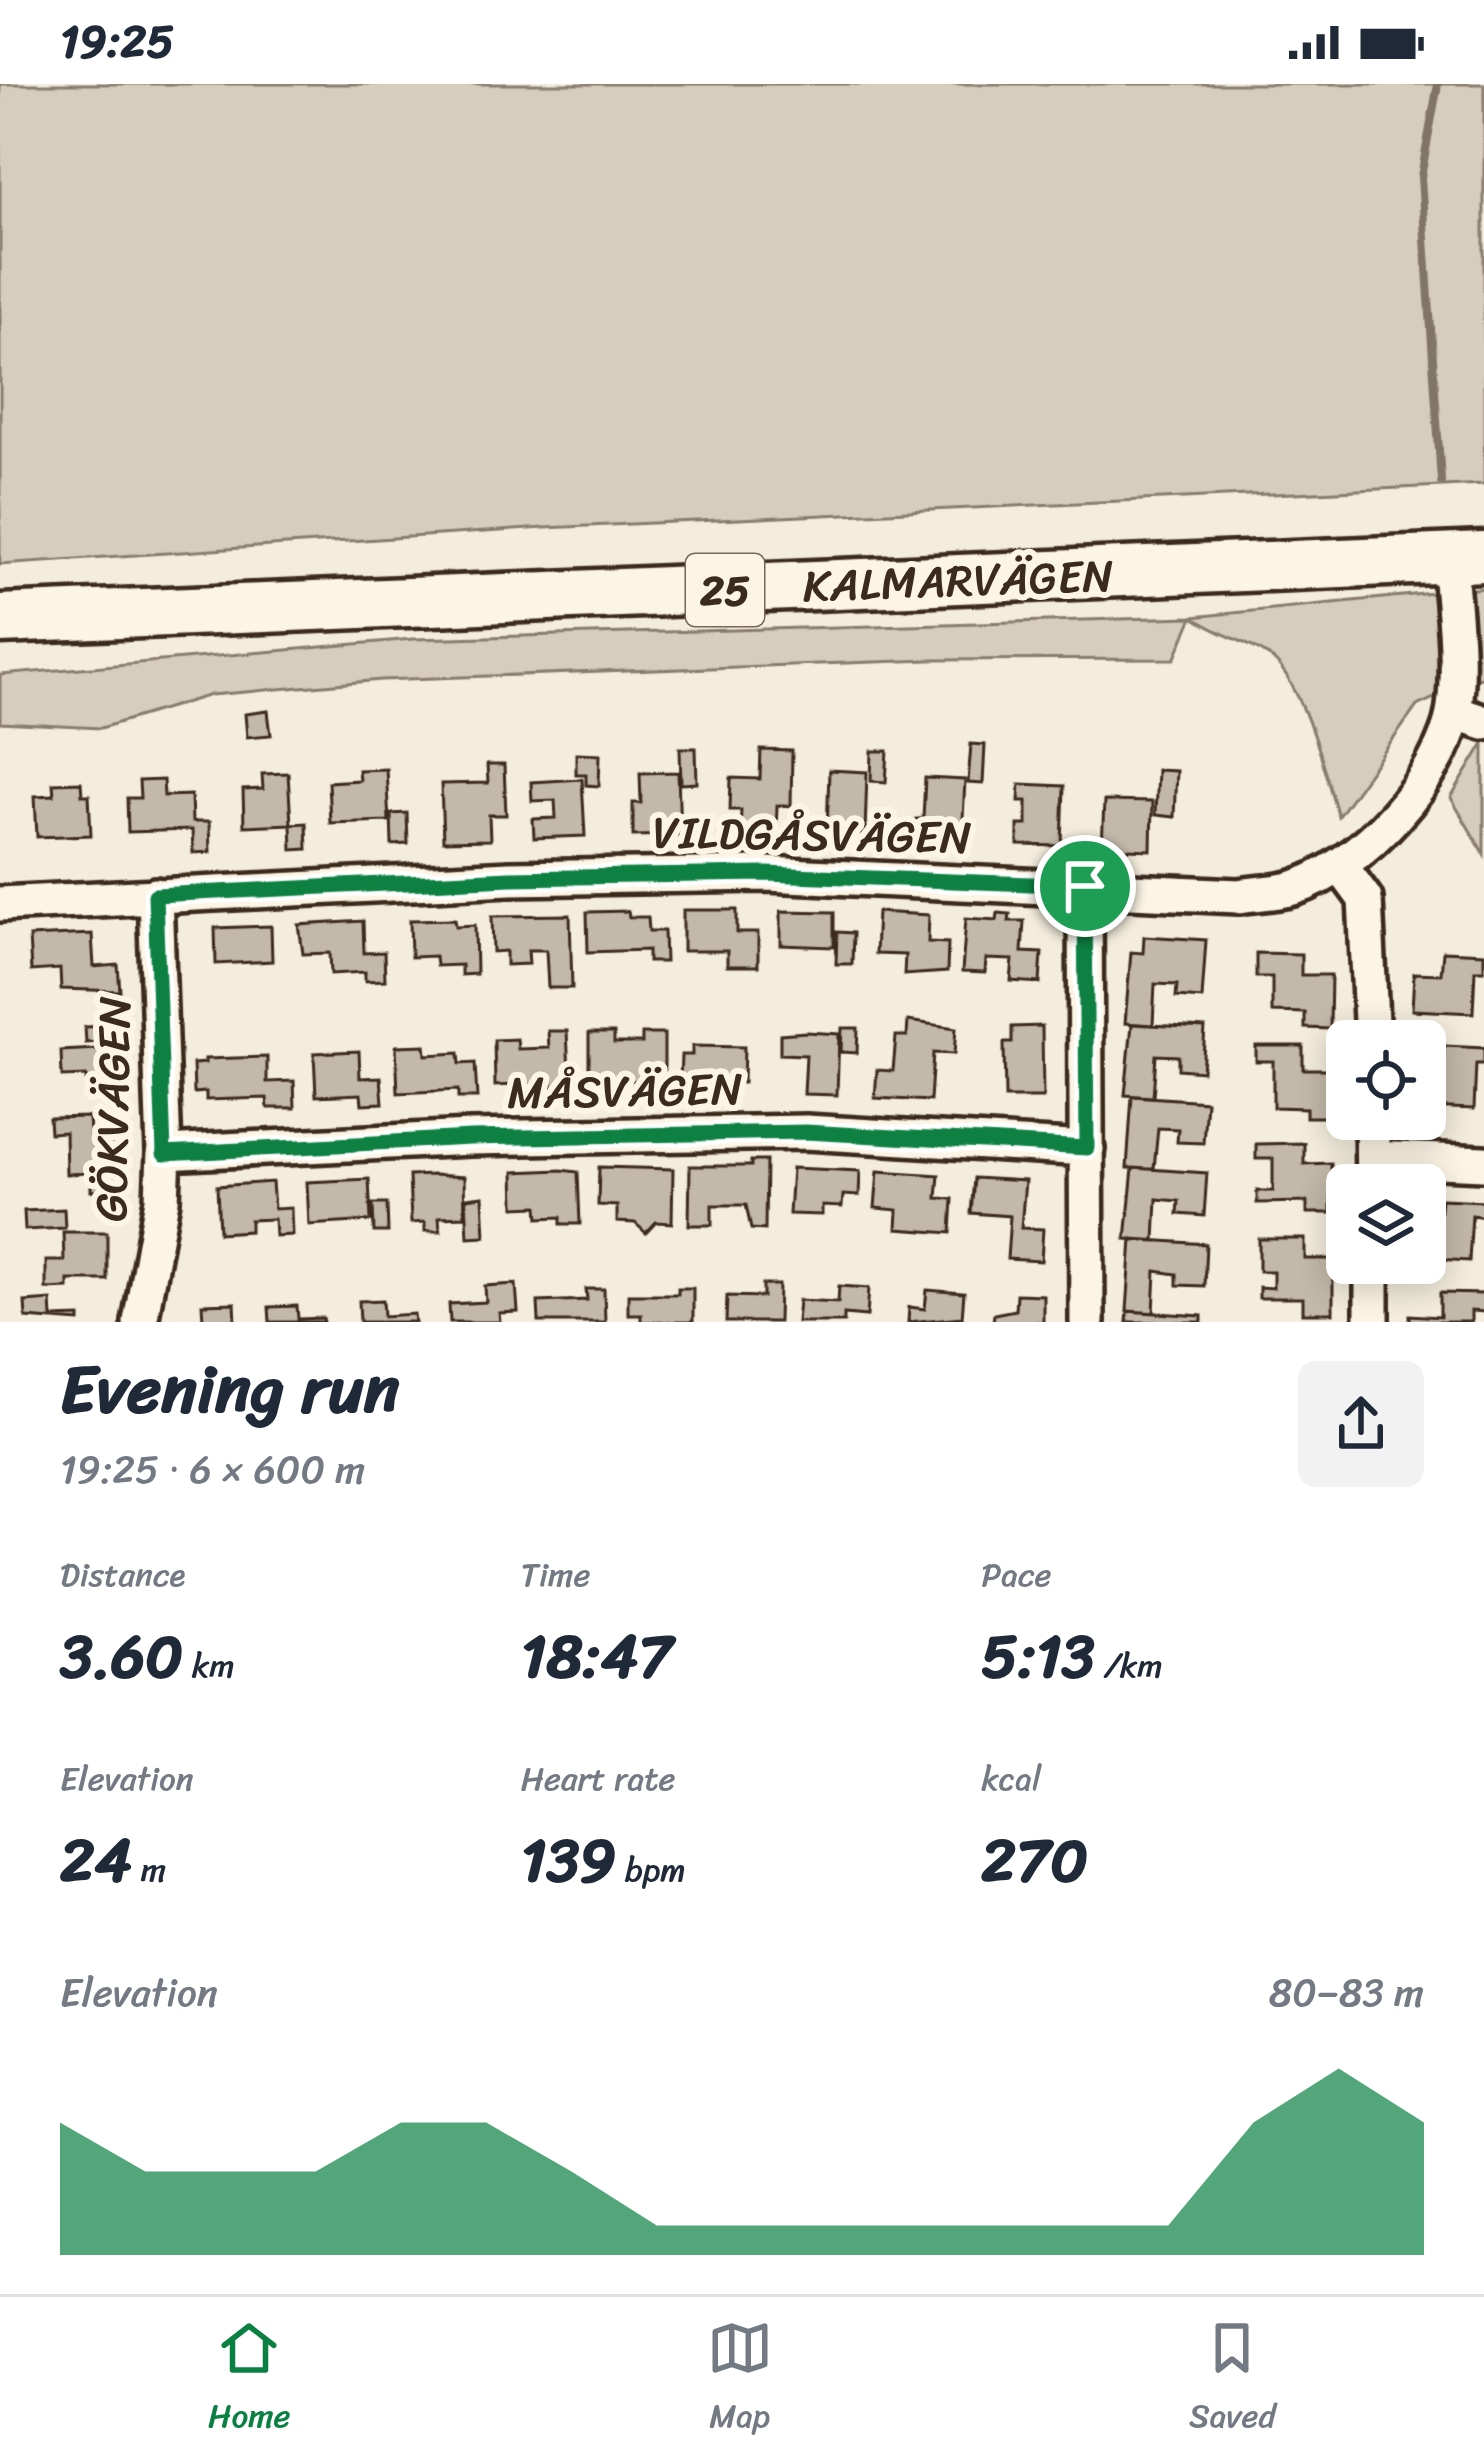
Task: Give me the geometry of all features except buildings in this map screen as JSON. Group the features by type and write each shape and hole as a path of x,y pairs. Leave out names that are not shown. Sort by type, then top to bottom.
{"highway":[{"name":"KALMARVÄGEN","path":"0,619 1467,558"}],"street":[{"name":"VILDGÅSVÄGEN","path":"0,904 510,878 766,874 1239,896 1294,888 1340,865 1382,830 1469,717 1467,558"},
{"path":"1340,865 1365,899 1371,1020"},
{"path":"1085,886 1087,1322"},
{"name":"GÖKVÄGEN","path":"140,1322 162,1200 164,1154 155,895"},
{"name":"MÅSVÄGEN","path":"164,1154 470,1138 806,1132 1087,1148"},
{"path":"1446,1166 1484,1163"},
{"path":"1372,1284 1372,1322"}],"shaded area":[{"path":"0,84 1484,84 1484,484 545,528 0,564"},
{"path":"1484,588 1484,675 1417,706 1338,816 1311,729 1280,667 1267,655 1193,617 1175,659 930,660 382,680 211,695 101,728 0,723 0,675 413,639 1192,617"},
{"path":"1484,743 1484,854 1451,798"}],"waterway":[{"path":"1438,84 1421,177 1441,481"}],"route":[{"path":"766,874 1085,886 1087,1148 806,1132 470,1138 164,1154 155,895 510,878 766,874"}]}
